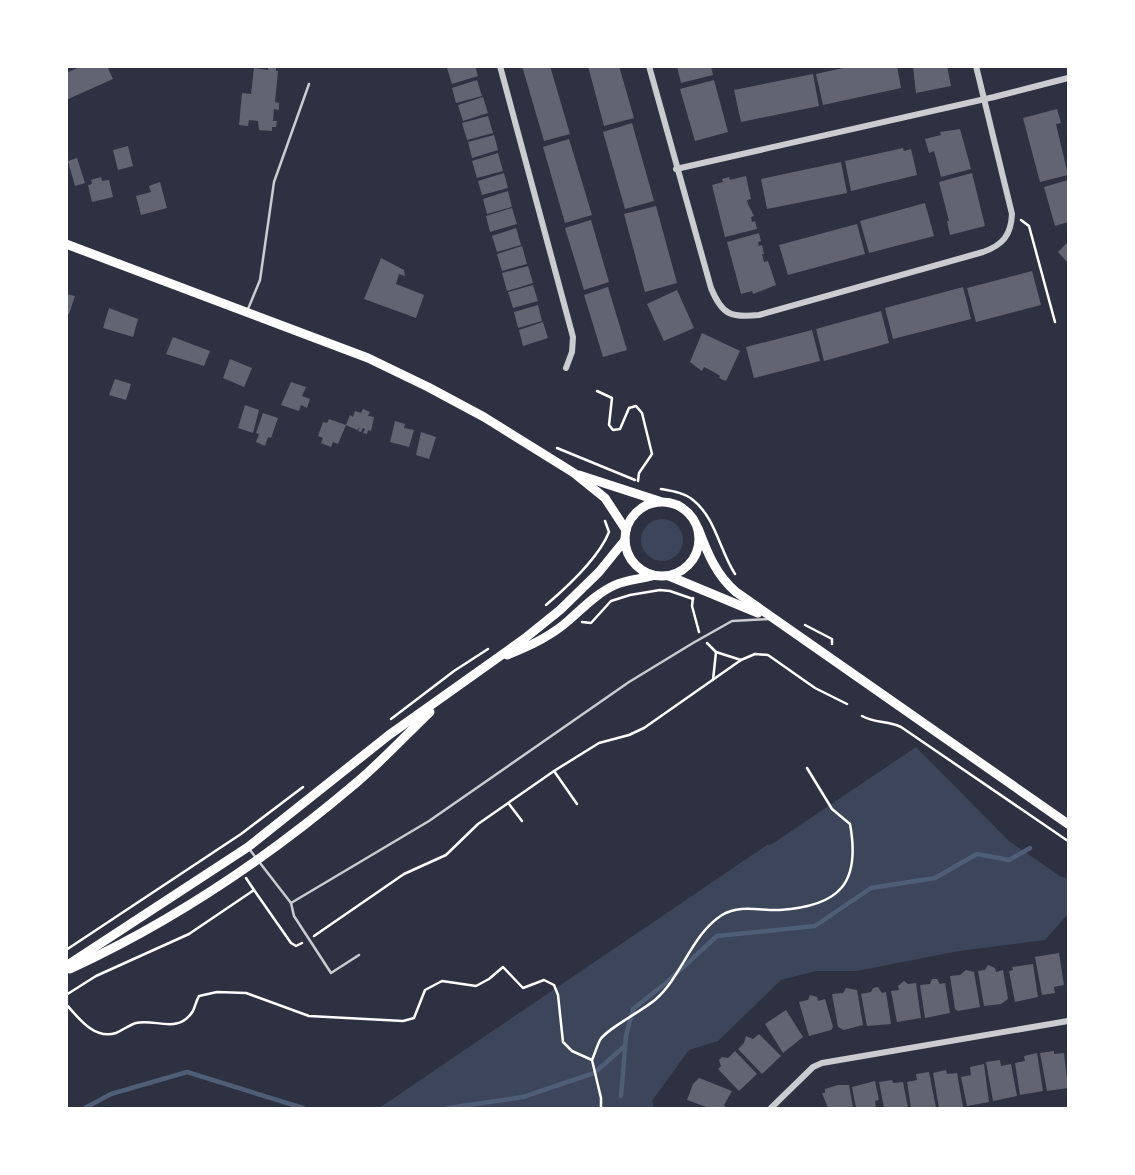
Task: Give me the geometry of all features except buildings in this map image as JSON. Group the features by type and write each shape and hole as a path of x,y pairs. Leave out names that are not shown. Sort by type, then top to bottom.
{"main road":[{"path":"66,244 368,358 484,417 574,473 605,498 625,535 628,554 634,564 643,572 654,576"},
{"path":"574,473 660,502 680,506 687,511 698,528 708,553 726,583 772,619 1069,824"},
{"path":"66,969 91,948 248,847 389,735 496,660 560,610 599,572 625,535 635,514 651,503 660,502"},
{"path":"670,576 688,567 695,558 699,549 698,528"},
{"path":"496,660 529,647 567,622 593,598 617,584 654,576 670,576 772,619"},
{"path":"66,969 152,928 258,860 359,781 452,692"}],"street":[{"path":"500,66 573,337 572,352 566,368"},
{"path":"649,66 711,288 725,312 733,316 759,315 996,247 1005,240 1011,228 1012,214 976,66"},
{"path":"677,169 1069,78"},
{"path":"771,1108 813,1067 822,1063 1069,1021"}],"lane":[{"path":"247,312 260,280 274,182 309,84"},
{"path":"291,903 429,821 629,682 703,637 732,621 772,619"},
{"path":"248,847 291,903 294,916 331,973 359,955"}],"path":[{"path":"1012,214 1029,226 1055,322"},
{"path":"552,445 638,481 639,473 652,454 642,413 636,407 629,408 620,429 612,430 609,425 612,398 597,391"},
{"path":"660,488 692,498 706,514 727,560"},
{"path":"539,611 580,572 604,541 609,532 604,518"},
{"path":"591,623 611,601 619,597 670,591 692,600 696,623 703,637 716,652 740,660"},
{"path":"383,725 454,671 488,649"},
{"path":"713,681 716,652"},
{"path":"316,935 404,874 446,855 478,824 554,771 599,743 644,728 740,660 755,654 768,655 815,688 847,704"},
{"path":"862,716 871,720 892,722 901,727 1069,841"},
{"path":"601,1108 592,1060 601,1037 658,998 706,930 723,914 753,907 778,910 823,903 841,891 850,870 854,844 850,824 832,809 807,768"},
{"path":"554,771 578,804"},
{"path":"66,950 241,834 311,781"},
{"path":"509,803 522,821"},
{"path":"66,995 96,976 189,934 254,890 291,943 296,946 304,942"},
{"path":"66,1004 89,1028 101,1034 113,1034 136,1023 149,1022 169,1026 187,1017 194,1010 199,996 231,992 246,993 309,1016 403,1021 414,1018 425,990 442,981 476,986 503,967 523,988 544,980 554,985 558,995 559,1028 563,1042 572,1051 592,1060"}],"shaded area":[{"path":"662,519 677,525 683,540 677,555 662,561 647,555 641,540 647,525"},
{"path":"916,747 1009,841 1068,879 1068,914 1045,940 959,951 857,971 816,971 781,980 718,1041 689,1050 652,1101 654,1108 379,1108 767,845"}],"waterway":[{"path":"621,1096 626,1036 633,1009 717,936 815,926 871,888 935,878 977,854 1009,860 1030,848"},
{"path":"448,1108 523,1097 594,1073 625,1046"},
{"path":"85,1108 111,1094 187,1072 303,1108"}]}
